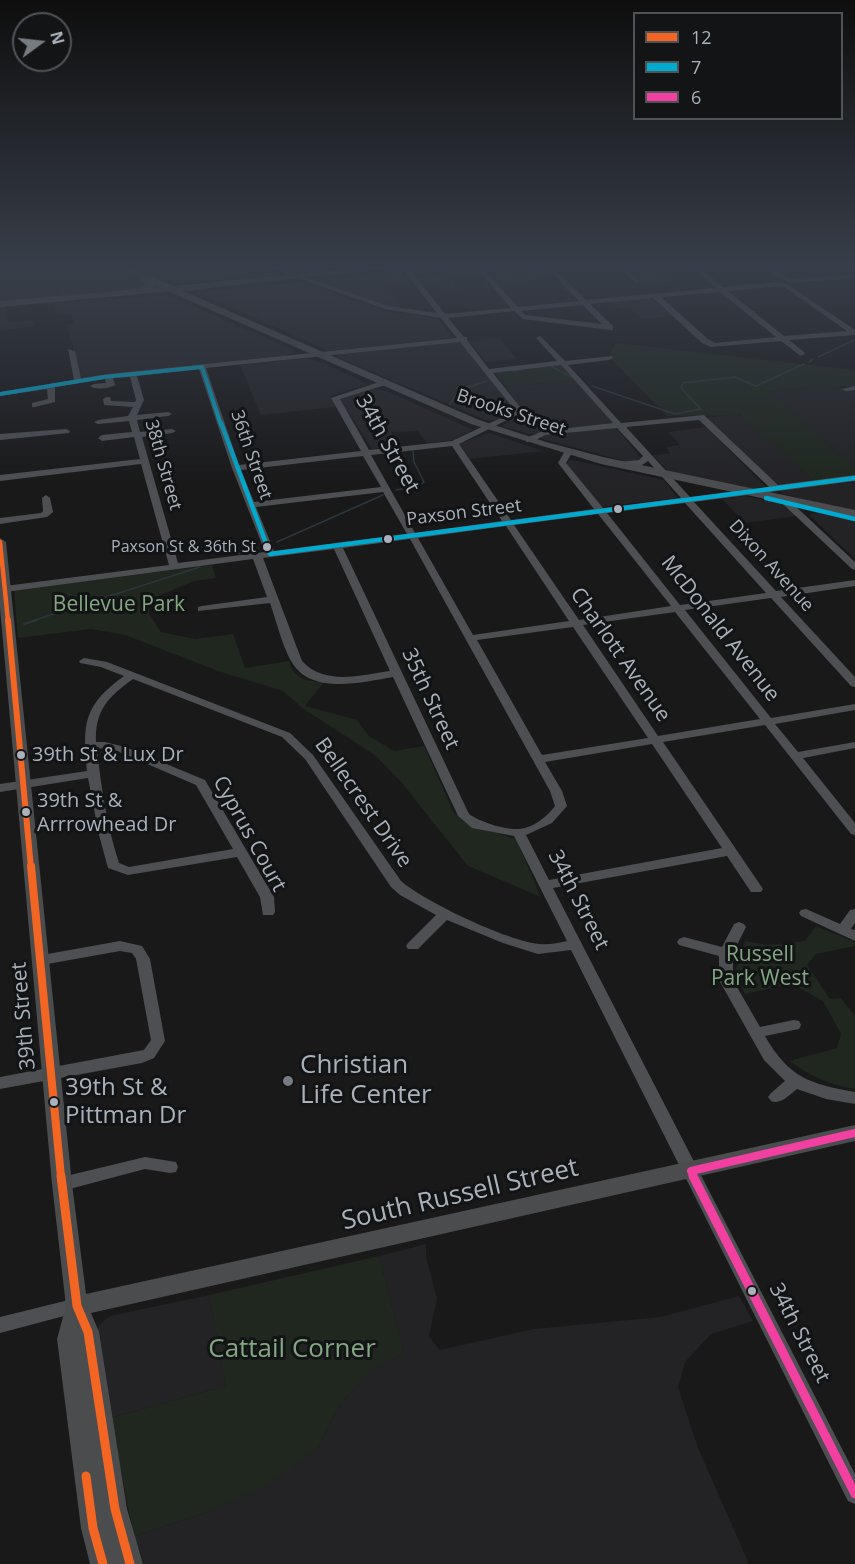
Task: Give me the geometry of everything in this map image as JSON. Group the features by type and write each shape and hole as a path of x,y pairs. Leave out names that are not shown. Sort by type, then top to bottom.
{"highway":[{"name":"Brooks Street","path":"285,340 485,429 855,519"},
{"path":"776,488 780,495 790,502"},
{"name":"Brooks Street","path":"790,502 855,514"}],"main road":[{"name":"39th Street","path":"0,543 1,570 5,589 3,608 25,784 62,1184 76,1306"},
{"name":"South Russell Street","path":"76,1306 855,1133"},
{"path":"76,1306 68,1339 93,1528 103,1564"},
{"path":"76,1306 87,1332 115,1509 130,1564"},
{"path":"93,1528 103,1537 116,1564"}],"street":[{"path":"0,394 108,376 455,340"},
{"path":"236,468 454,443 513,415 516,407 465,340"},
{"name":"Dixon Avenue","path":"542,340 855,684"},
{"path":"704,340 714,345 783,340 801,354"},
{"path":"71,351 78,380"},
{"path":"488,371 609,358"},
{"name":"36th Street","path":"202,367 249,505 270,554"},
{"name":"38th Street","path":"133,374 140,400 132,418 174,566"},
{"path":"94,387 111,385 108,376"},
{"name":"34th Street","path":"382,383 335,398 540,759 561,806 554,817 540,827 519,834 855,1494"},
{"path":"35,405 52,400 51,385"},
{"path":"846,389 855,387"},
{"path":"107,399 107,403 138,405"},
{"path":"98,422 168,414"},
{"path":"529,440 543,433 700,417 776,488"},
{"path":"0,437 66,431"},
{"path":"102,438 172,431"},
{"name":"Charlott Avenue","path":"454,443 756,889"},
{"name":"McDonald Avenue","path":"569,451 562,463 795,756 850,818 855,831"},
{"path":"622,464 642,462 648,456"},
{"path":"0,478 145,461"},
{"name":"Paxson Street","path":"5,589 855,478"},
{"path":"249,505 386,489"},
{"path":"0,521 44,515 48,512 46,498"},
{"path":"790,502 855,567"},
{"path":"809,521 805,513 816,509"},
{"name":"35th Street","path":"337,545 464,816 476,825 519,834"},
{"path":"257,556 297,662 303,670 325,679 339,680 395,673"},
{"path":"472,638 855,583"},
{"path":"202,609 273,599"},
{"name":"Bellecrest Drive","path":"84,661 103,664 264,725 295,742 309,757 401,890 446,913 528,947 549,949 575,944"},
{"path":"132,675 115,687 98,706 89,732 94,773 112,863 116,868 133,870 240,852"},
{"path":"540,759 855,707"},
{"name":"Cyprus Court","path":"91,747 105,745 121,749 197,780 207,790 267,897 268,912"},
{"path":"795,756 855,745"},
{"path":"0,788 94,773"},
{"path":"545,885 730,851"},
{"path":"413,946 446,913"},
{"path":"806,913 849,933 855,913"},
{"path":"739,927 726,953 726,980 769,1056 795,1082 826,1093 855,1098"},
{"path":"684,942 726,953"},
{"path":"0,1083 142,1057 149,1053 158,1041 143,959 137,949 120,946 42,960"},
{"path":"756,1033 794,1025"},
{"path":"776,1097 795,1082"},
{"path":"62,1184 145,1163 170,1167"},
{"path":"0,1325 76,1306"}],"shaded area":[{"path":"71,340 271,340 295,352 282,356 81,377"},
{"path":"304,340 434,340 329,351"},
{"path":"501,340 517,359 486,362 469,341"},
{"path":"463,343 510,406 509,412 495,420 486,420 337,357 342,354"},
{"path":"306,358 326,364 365,382 366,385 332,395 330,397 335,407 261,415 240,365"},
{"path":"575,380 613,423 529,434 502,426 517,415 520,409 506,387"},
{"path":"817,386 855,389 855,468 768,392"},
{"path":"373,389 387,391 473,430 453,440 427,443 418,431 391,432 399,446 372,449 340,399"},
{"path":"736,414 742,416 815,482 778,486 706,418"},
{"path":"615,427 643,460 628,462 539,438 545,435"},
{"path":"706,427 766,487 750,489 668,471 653,455 670,453 666,447 680,445 668,432"},
{"path":"488,433 544,451 470,459 459,444"},
{"path":"573,460 664,480 678,498 601,507 567,465 568,461"},
{"path":"855,482 855,513 780,493 786,489"},
{"path":"744,496 785,504 797,516 745,523 722,499"},
{"path":"816,512 855,521 855,559 809,515"},
{"path":"426,1244 426,1257 437,1298 429,1337 440,1350 534,1329 661,1317 739,1296 753,1321 711,1334 685,1362 678,1387 698,1448 749,1564 144,1564 134,1536 208,1512 318,1447 339,1406 371,1368 404,1353 379,1256"},
{"path":"209,1295 226,1386 110,1418 97,1334 99,1325 110,1316"}],"green space":[{"path":"616,343 855,370 855,387 817,386 769,392 855,468 855,476 815,482 739,414 667,416 611,359 609,356"},
{"path":"560,364 575,380 506,387 495,373"},
{"name":"Bellevue Park","path":"212,565 216,578 194,581 149,600 149,614 161,632 195,639 233,634 245,668 289,661 297,675 302,678 324,682 305,706 357,720 369,736 394,751 424,746 454,813 467,824 516,839 541,897 468,866 402,783 375,755 302,708 283,691 218,671 125,635 91,629 18,638 14,590"},
{"name":"Russell Park West","path":"816,926 855,942 855,946 816,954 807,965 830,999 841,998 855,1016 855,1089 820,1079 789,1061 837,1048 841,1034 823,1001 792,984 745,994 734,975 745,941 768,945 805,941"},
{"name":"Cattail Corner","path":"379,1256 404,1353 371,1369 339,1406 318,1447 269,1484 208,1512 134,1536 110,1418 226,1386 209,1295"}],"waterway":[{"path":"818,357 854,340"},
{"path":"809,362 813,359"},
{"path":"592,386 675,414 701,409 681,388 683,383 735,377 756,386 804,364"},
{"path":"551,366 571,377"},
{"path":"513,371 522,370"},
{"path":"450,404 459,390 487,381"},
{"path":"396,490 419,486 424,482 414,462 413,451"},
{"path":"277,542 383,495"},
{"path":"237,554 258,548"},
{"path":"32,621 200,567"},
{"path":"24,624 37,620"}],"transit line":[{"name":"7","path":"0,394 104,377 202,367 236,468 270,554 855,478"},
{"name":"7","path":"766,498 855,519"},
{"name":"12","path":"0,542 62,1184 77,1306 88,1332 115,1509 130,1564"},
{"name":"6","path":"855,1133 691,1171 855,1494"},
{"name":"12","path":"86,1476 93,1528 103,1564"}],"place":[{"name":"Paxson St & 36th St","path":"267,547"},
{"name":"39th St & Lux Dr","path":"21,755"},
{"name":"39th St & Arrrowhead Dr","path":"26,812"},
{"name":"Christian Life Center","path":"288,1081"},
{"name":"39th St & Pittman Dr","path":"54,1102"}]}
